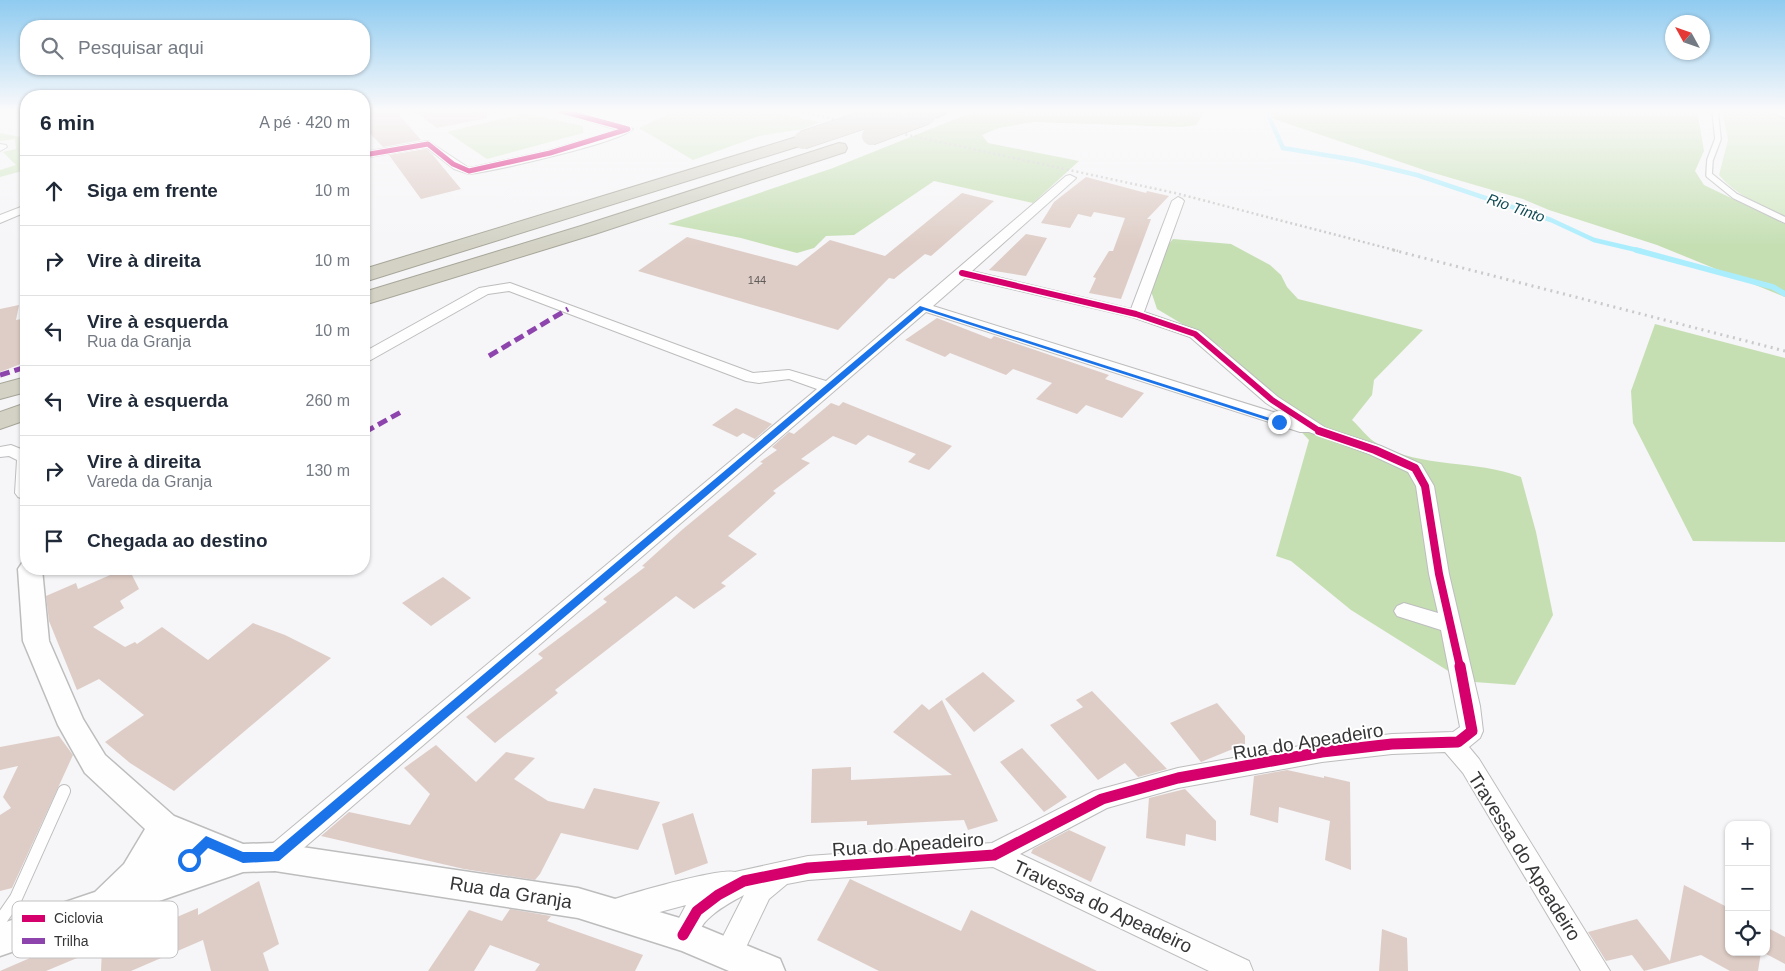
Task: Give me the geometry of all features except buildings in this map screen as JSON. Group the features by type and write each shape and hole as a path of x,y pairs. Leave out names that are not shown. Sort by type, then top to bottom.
{"highway":[{"path":"370,274 754,155"},
{"path":"370,297 597,227 817,155"},
{"path":"0,392 20,386"},
{"path":"0,420 20,413"}],"street":[{"path":"443,155 462,169 478,170 535,155"},
{"path":"275,857 923,308 1070,178"},
{"path":"1136,314 1178,201"},
{"path":"0,219 20,211"},
{"path":"962,273 1136,314 1195,334 1272,400 1320,432"},
{"path":"370,355 484,291 510,287 751,378 783,374 795,376 828,388"},
{"path":"923,308 1279,422 1320,432 1375,450 1415,468 1425,486 1449,624 1470,706 1472,730 1458,742 1451,743"},
{"path":"0,452 11,450 20,455"},
{"path":"30,575 36,641 72,725 96,764 163,826 243,858"},
{"path":"1404,611 1449,624"},
{"name":"Rua do Apeadeiro","path":"683,934 697,910 718,894 744,882 808,868 994,854 1102,799 1178,778 1322,752 1392,744 1451,743"},
{"name":"Travessa do Apeadeiro","path":"1451,743 1471,766 1596,971"},
{"path":"135,874 163,826"},
{"path":"107,901 135,874 166,850 199,839"},
{"path":"113,901 132,893 176,868 200,851 199,839"},
{"name":"Travessa do Apeadeiro","path":"994,854 1240,971"},
{"name":"Rua da Granja","path":"243,858 275,857 578,902 683,934 768,971"},
{"path":"115,901 243,858"},
{"path":"728,954 760,890 782,873"},
{"path":"610,912 706,887 744,882"},
{"path":"0,940 12,936"}],"lane":[{"path":"1712,155 1709,175 1717,184 1742,200 1785,220"},
{"path":"14,901 64,791"},
{"path":"0,921 12,904"}],"green space":[{"path":"6,155 20,155 20,172 0,177 0,170 16,165"},
{"path":"482,155 501,155 487,159"},
{"path":"685,155 706,155 693,160"},
{"path":"865,155 1050,155 1079,161 1033,203 934,181 854,235 826,236 814,248 797,253 741,238 668,224 833,168"},
{"path":"1381,155 1702,155 1695,171 1704,185 1785,224 1785,297 1657,245 1549,210 1523,199"},
{"path":"1724,155 1785,155 1785,216 1741,194 1719,175"},
{"path":"1173,239 1231,244 1270,265 1281,275 1287,287 1298,299 1423,330 1374,380 1372,395 1352,420 1374,442 1395,452 1430,461 1503,471 1521,477 1536,532 1553,615 1515,685 1461,681 1461,679 1351,610 1291,561 1276,556 1309,440 1221,347 1157,309 1151,291 1154,261"},
{"path":"1655,324 1785,358 1785,542 1693,541 1633,423 1631,391"}],"waterway":[{"name":"Rio Tinto","path":"1327,155 1417,175 1551,220 1594,240 1641,251"},
{"name":"Rio Tinto","path":"1636,250 1773,287 1785,294"}],"railway":[{"path":"1002,155 1175,193 1398,251"},
{"path":"1393,250 1785,351"}],"marked path":[{"path":"489,356 568,309"},
{"path":"0,375 20,369"},
{"path":"370,430 401,412"}],"cycle path":[{"path":"442,155 463,170 469,171 541,155"},
{"path":"683,935 697,911 718,895 744,881 808,868 994,855 1102,799 1178,778 1322,752 1392,744 1458,742 1472,731 1469,706 1439,574 1425,486 1415,468 1375,450 1320,432 1272,400 1195,334 1136,314 962,273"}],"route":[{"path":"189,860 200,851 206,842 243,858 275,857 923,308 1279,422"}]}
